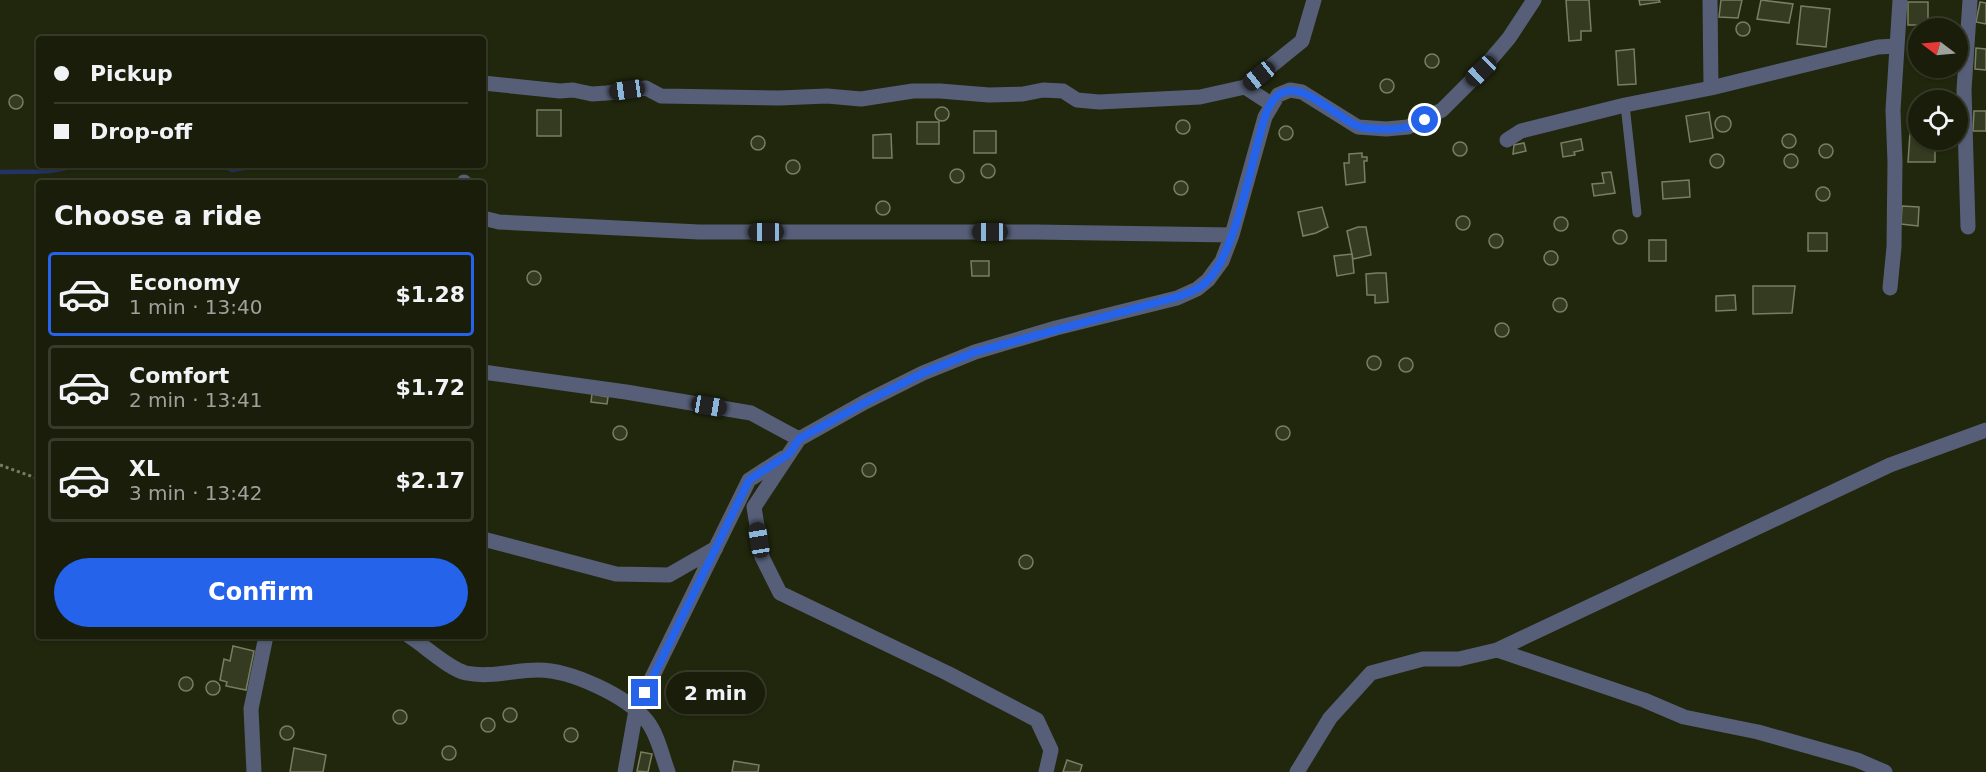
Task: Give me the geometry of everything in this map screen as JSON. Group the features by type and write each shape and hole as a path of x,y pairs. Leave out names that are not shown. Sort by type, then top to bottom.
{"street":[{"path":"486,83 560,91 573,90 592,94 646,88 661,96 680,97 698,95 779,98 827,96 861,99 912,91 989,95 1023,94 1043,90 1063,91 1077,100 1099,102 1200,97 1245,87 1302,41 1314,0"},
{"path":"1046,772 1051,750 1037,720 947,673 780,593 762,557 754,507 799,439 923,373 975,352 1177,297 1197,289 1222,261 1232,235 1265,117 1278,95 1290,90 1302,92 1358,127 1386,129 1408,127 1442,110 1481,71 1509,38 1534,0"},
{"path":"1710,0 1711,88"},
{"path":"1890,288 1894,247 1893,110 1900,0"},
{"path":"1968,227 1964,90 1970,0"},
{"path":"1507,140 1521,132 1624,105 1711,88 1878,47 1897,46"},
{"path":"1245,87 1271,104"},
{"path":"486,219 499,222 699,232 1035,232 1232,235"},
{"path":"486,372 626,392 751,413 799,439"},
{"path":"1297,772 1330,718 1371,673 1423,659 1459,659 1497,650 1890,465 1986,430"},
{"path":"625,772 636,710 749,480 789,454"},
{"path":"486,540 616,574 669,575 716,548"},
{"path":"254,772 251,709 265,639"},
{"path":"413,639 440,657 451,668 464,672 481,675 520,671 561,672 582,679 636,710 649,723 668,772"},
{"path":"1497,650 1644,700 1684,717 1758,732 1857,760 1885,772"}],"lane":[{"path":"1624,105 1637,213"}],"path":[{"path":"0,465 36,478"}],"building":[{"path":"1566,0 1589,0 1591,31 1581,31 1581,40 1569,41"},
{"path":"1639,0 1659,0 1660,2 1640,5"},
{"path":"1721,0 1742,0 1738,18 1719,17"},
{"path":"1761,0 1793,4 1789,23 1757,19"},
{"path":"1908,2 1928,2 1928,18 1908,18"},
{"path":"1980,2 1986,3 1986,24 1976,22"},
{"path":"1980,2 1986,3 1986,24 1976,22"},
{"path":"1801,6 1830,9 1826,47 1797,44"},
{"path":"1740,22 1746,22 1750,29 1746,36 1740,36 1736,32 1736,26"},
{"path":"1976,48 1986,49 1986,70 1975,69"},
{"path":"1634,49 1636,84 1618,85 1616,51"},
{"path":"1429,54 1435,54 1439,61 1435,68 1429,68 1425,64 1425,58"},
{"path":"1384,79 1390,79 1394,86 1390,93 1384,93 1380,89 1380,83"},
{"path":"13,95 19,95 23,102 19,109 13,109 9,105 9,99"},
{"path":"939,107 945,107 949,114 945,121 939,121 935,117 935,111"},
{"path":"537,110 561,110 561,136 537,136"},
{"path":"1974,111 1986,111 1986,131 1973,131"},
{"path":"1709,112 1713,138 1690,142 1686,116"},
{"path":"1723,116 1729,118 1731,124 1729,130 1723,132 1717,130 1715,124 1717,118"},
{"path":"1180,120 1186,120 1190,127 1186,134 1180,134 1176,130 1176,124"},
{"path":"917,122 939,122 939,144 917,144"},
{"path":"1283,126 1289,126 1293,133 1289,140 1283,140 1279,136 1279,130"},
{"path":"974,131 996,131 996,153 974,153"},
{"path":"891,134 892,158 873,158 873,135"},
{"path":"1786,134 1792,134 1796,141 1792,148 1786,148 1782,144 1782,138"},
{"path":"755,136 761,136 765,143 761,150 755,150 751,146 751,140"},
{"path":"1581,139 1583,150 1574,152 1575,155 1563,157 1561,143"},
{"path":"1457,142 1463,142 1467,149 1463,156 1457,156 1453,152 1453,146"},
{"path":"1524,143 1526,151 1513,154 1514,145"},
{"path":"1826,144 1831,146 1833,151 1831,156 1826,158 1821,156 1819,151 1821,146"},
{"path":"1909,150 1935,150 1935,162 1908,162"},
{"path":"1362,153 1362,157 1367,157 1367,161 1364,161 1365,182 1346,185 1344,163 1349,163 1349,154"},
{"path":"1714,154 1720,154 1724,161 1720,168 1714,168 1710,164 1710,158"},
{"path":"1788,154 1794,154 1798,161 1794,168 1788,168 1784,164 1784,158"},
{"path":"790,160 796,160 800,167 796,174 790,174 786,170 786,164"},
{"path":"985,164 991,164 995,171 991,178 985,178 981,174 981,168"},
{"path":"954,169 960,169 964,176 960,183 954,183 950,179 950,173"},
{"path":"1611,172 1615,193 1594,196 1592,184 1604,183 1602,173"},
{"path":"1689,180 1690,197 1663,199 1662,182"},
{"path":"1178,181 1184,181 1188,188 1184,195 1178,195 1174,191 1174,185"},
{"path":"1820,187 1826,187 1830,194 1826,201 1820,201 1816,197 1816,191"},
{"path":"880,201 886,201 890,208 886,215 880,215 876,211 876,205"},
{"path":"1902,206 1919,207 1918,226 1901,224"},
{"path":"1322,207 1328,227 1303,236 1298,212"},
{"path":"1460,216 1466,216 1470,223 1466,230 1460,230 1456,226 1456,220"},
{"path":"1558,217 1564,217 1568,224 1564,231 1558,231 1554,227 1554,221"},
{"path":"1366,227 1371,255 1353,259 1347,231"},
{"path":"1617,230 1623,230 1627,237 1623,244 1617,244 1613,240 1613,234"},
{"path":"1808,233 1827,233 1827,251 1808,251"},
{"path":"1493,234 1499,234 1503,241 1499,248 1493,248 1489,244 1489,238"},
{"path":"1649,240 1666,240 1666,261 1649,261"},
{"path":"1548,251 1554,251 1558,258 1554,265 1548,265 1544,261 1544,255"},
{"path":"1352,254 1354,273 1337,276 1334,256"},
{"path":"971,261 989,261 989,276 972,276"},
{"path":"531,271 537,271 541,278 537,285 531,285 527,281 527,275"},
{"path":"1386,273 1388,302 1375,303 1375,295 1367,295 1366,274"},
{"path":"1753,286 1795,286 1792,313 1753,314"},
{"path":"1735,295 1736,310 1716,311 1716,296"},
{"path":"1557,298 1563,298 1567,305 1563,312 1557,312 1553,308 1553,302"},
{"path":"1499,323 1505,323 1509,330 1505,337 1499,337 1495,333 1495,327"},
{"path":"1371,356 1377,356 1381,363 1377,370 1371,370 1367,366 1367,360"},
{"path":"1403,358 1409,358 1413,365 1409,372 1403,372 1399,368 1399,362"},
{"path":"592,394 608,397 607,404 591,402"},
{"path":"617,426 623,426 627,433 623,440 617,440 613,436 613,430"},
{"path":"1280,426 1286,426 1290,433 1286,440 1280,440 1276,436 1276,430"},
{"path":"866,463 872,463 876,470 872,477 866,477 862,473 862,467"},
{"path":"1023,555 1029,555 1033,562 1029,569 1023,569 1019,565 1019,559"},
{"path":"233,646 254,651 246,690 226,686 227,682 220,680 224,659 230,661"},
{"path":"183,677 189,677 193,684 189,691 183,691 179,687 179,681"},
{"path":"210,681 216,681 220,688 216,695 210,695 206,691 206,685"},
{"path":"507,708 513,708 517,715 513,722 507,722 503,718 503,712"},
{"path":"397,710 403,710 407,717 403,724 397,724 393,720 393,714"},
{"path":"485,718 491,718 495,725 491,732 485,732 481,728 481,722"},
{"path":"284,726 290,726 294,733 290,740 284,740 280,736 280,730"},
{"path":"568,728 574,728 578,735 574,742 568,742 564,738 564,732"},
{"path":"446,746 452,746 456,753 452,760 446,760 442,756 442,750"},
{"path":"294,748 326,755 323,772 290,772"},
{"path":"641,752 652,754 648,772 637,771"},
{"path":"1067,760 1082,765 1080,772 1063,772"},
{"path":"734,761 759,765 758,772 732,772"}],"waterway":[{"path":"0,172 49,171 68,168"},
{"path":"228,168 232,170 246,168"}],"route":[{"path":"645,693 749,480 789,454 799,439 923,373 975,352 1056,328 1177,297 1197,289 1222,261 1232,235 1265,117 1278,95 1290,90 1302,92 1358,127 1386,129 1408,127 1425,120"}]}
